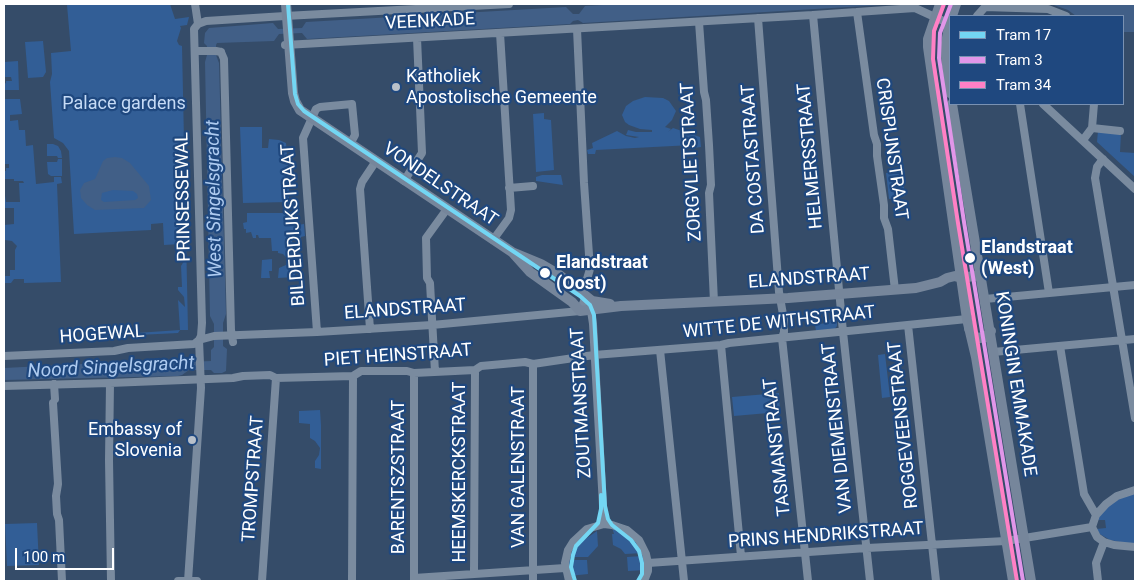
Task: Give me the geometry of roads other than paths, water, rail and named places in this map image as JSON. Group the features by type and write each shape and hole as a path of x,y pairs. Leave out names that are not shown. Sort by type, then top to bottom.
{"main road":[{"path":"286,4 295,101 300,110 311,118"},
{"path":"940,4 928,39 928,47 968,324 976,357 1013,581"},
{"path":"949,31 945,48 949,84"},
{"name":"KONINGIN EMMAKADE","path":"952,105 1031,581"},
{"name":"VONDELSTRAAT","path":"311,118 512,252 541,264 577,288 590,303"},
{"name":"VONDELSTRAAT","path":"512,252 530,272 568,299 580,311"},
{"name":"ELANDSTRAAT","path":"580,311 590,303 621,306 896,290 916,288 956,276 961,278 980,275"},
{"path":"968,324 972,334 980,338 985,337 991,331"}],"street":[{"name":"PRINSESSEWAL","path":"188,581 195,498 201,379 199,340 202,323 194,29 198,24 195,4"},
{"path":"333,4 334,13"},
{"path":"198,24 212,21 334,13 390,7 509,4"},
{"name":"VEENKADE","path":"288,38 417,38 813,15 915,6 934,18 949,22"},
{"path":"978,15 985,7 1048,9 1063,15"},
{"name":"CRISPIJNSTRAAT","path":"857,12 874,135 877,144 884,218 888,229 896,290"},
{"name":"HELMERSSTRAAT","path":"813,15 843,332"},
{"name":"DA COSTASTRAAT","path":"758,18 780,298 784,320 782,338"},
{"name":"ZORGVLIETSTRAAT","path":"699,22 709,136 711,185 709,193 714,302"},
{"path":"577,288 590,274 590,248 584,183 578,28"},
{"path":"494,240 510,213 500,33"},
{"path":"404,181 422,153 417,38"},
{"path":"195,51 219,52 229,47"},
{"path":"219,52 224,59 232,339"},
{"path":"311,118 316,109 320,107 352,104 356,135 350,144"},
{"path":"1020,105 1049,293"},
{"path":"1044,105 1135,189"},
{"path":"1083,140 1092,128 1094,105"},
{"name":"BILDERDIJKSTRAAT","path":"311,118 303,138 318,332"},
{"path":"1092,128 1120,131"},
{"path":"1103,159 1097,167 1095,174 1135,418"},
{"path":"370,329 360,189 376,161"},
{"path":"509,188 533,186"},
{"path":"435,372 430,283 427,278 426,238 447,209"},
{"path":"985,299 1135,285"},
{"path":"580,311 590,303"},
{"name":"ZOUTMANSTRAAT","path":"590,303 595,355 604,524"},
{"name":"ELANDSTRAAT","path":"214,336 232,339 432,325 580,311"},
{"name":"WITTE DE WITHSTRAAT","path":"595,355 722,345 908,325 968,324"},
{"name":"ROGGEVEENSTRAAT","path":"908,325 936,581"},
{"name":"VAN DIEMENSTRAAT","path":"843,332 870,581"},
{"name":"HOGEWAL","path":"5,356 114,351 128,348 194,344 199,340 214,336"},
{"name":"TASMANSTRAAT","path":"782,338 808,581"},
{"path":"993,352 1135,339"},
{"path":"722,345 741,556"},
{"path":"1060,346 1084,494 1096,515"},
{"path":"660,350 684,581"},
{"name":"PIET HEINSTRAAT","path":"4,386 270,375 276,378 353,376 361,372 407,371 414,373 475,370 481,366 525,362 533,364 595,355"},
{"name":"VAN GALENSTRAAT","path":"533,364 533,581"},
{"name":"HEEMSKERCKSTRAAT","path":"474,574 475,370"},
{"name":"BARENTSZSTRAAT","path":"414,373 414,579"},
{"path":"352,581 353,376"},
{"name":"TROMPSTRAAT","path":"262,581 276,378"},
{"path":"110,383 111,581"},
{"path":"54,384 58,484 56,496 62,581"},
{"path":"1135,490 1117,496 1106,504 1096,515 1092,527 1097,537 1104,542 1135,548"},
{"path":"569,581 565,568 567,554 573,542 587,529 604,524 619,526 634,534 644,547 648,571 644,581"},
{"name":"PRINS HENDRIKSTRAAT","path":"648,563 932,544 1006,541 1092,527"},
{"path":"1098,581 1096,563 1104,542"},
{"path":"414,579 565,568"},
{"path":"178,581 197,581"}],"water":[{"path":"620,4 898,4 583,23 578,20 570,24 307,39 302,33 279,34 274,41 217,43 226,314 223,323 223,346 227,349 226,371 214,373 211,370 189,370 178,376 4,380 4,368 180,359 188,362 211,361 211,350 214,347 214,324 210,316 205,62 207,46 204,43 205,33 209,28 273,23 278,29 302,28 306,22 566,7 573,14 579,14 585,6"},
{"path":"1051,4 1135,4 1135,32 1124,32 1124,15 1075,15 1068,10"},
{"path":"107,158 122,158 130,163 149,186 151,200 144,208 95,210 81,198 80,190 84,183 95,179 103,161","holes":["113,190 133,191 137,194 138,198 135,200 104,202 101,200 102,193"]}],"tram line":[{"name":"17","path":"288,4 295,94 298,104 304,111 580,296 590,305 594,315 605,506 608,519 612,525 631,540 639,551 642,574 638,581"},
{"name":"34","path":"944,4 934,31 933,59 1017,581"},
{"name":"3","path":"951,4 940,33 939,58 1023,581"},
{"name":"17","path":"575,581 571,567 573,555 576,546 598,523 601,495"}],"place":[{"name":"Katholiek Apostolische Gemeente","path":"396,87"},
{"name":"Elandstraat (West)","path":"970,258"},
{"name":"Elandstraat (Oost)","path":"545,273"},
{"name":"Embassy of Slovenia","path":"192,440"}],"park label":[{"name":"Palace gardens","path":"124,104"}],"water label":[{"name":"West Singelsgracht","path":"215,199"},
{"name":"Noord Singelsgracht","path":"111,368"}]}
